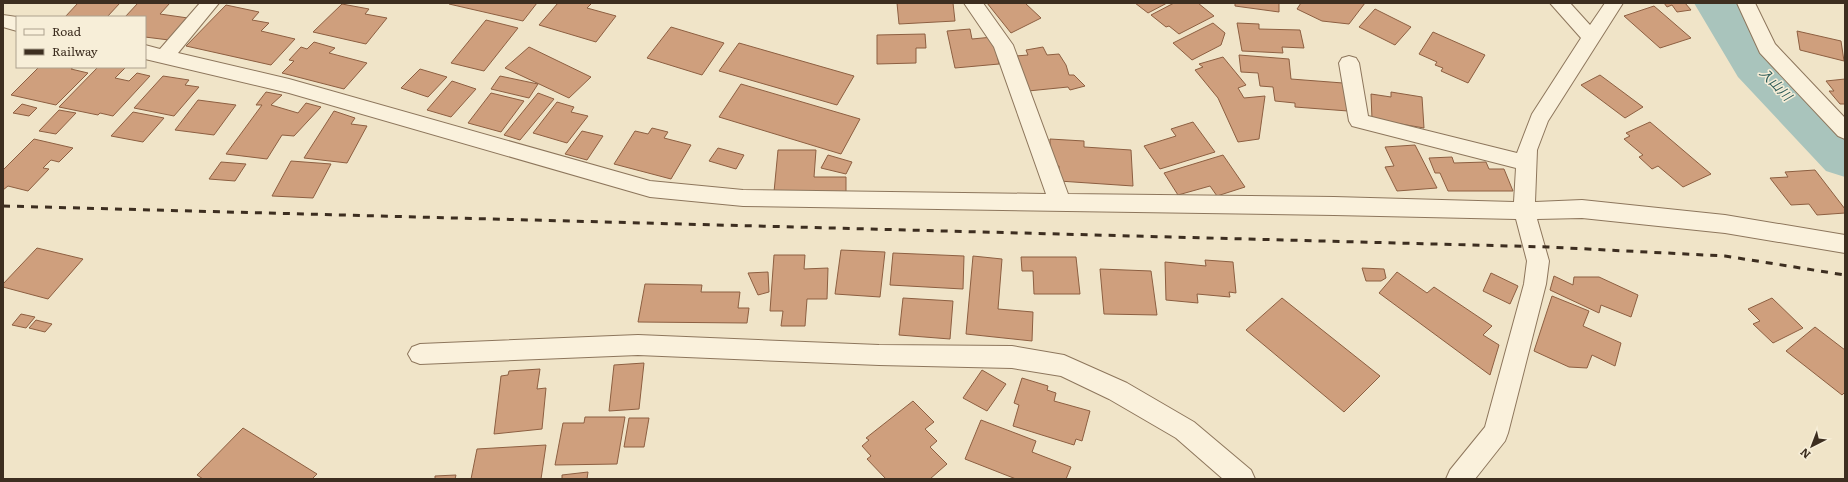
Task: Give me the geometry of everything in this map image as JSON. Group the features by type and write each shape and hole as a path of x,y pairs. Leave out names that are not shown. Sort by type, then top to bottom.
{"street":[{"path":"165,56 210,3"},
{"path":"973,3 1003,46 1060,202"},
{"path":"1559,3 1591,37"},
{"path":"1459,479 1496,433 1535,284 1538,261 1524,211 1527,150 1539,119 1614,3"},
{"path":"1746,3 1767,48 1845,131"},
{"path":"3,21 16,24"},
{"path":"146,52 289,86 650,189 743,198 1334,206 1524,211 1582,209 1725,224 1845,244"},
{"path":"1349,63 1359,121 1526,163"},
{"path":"420,354 638,345 879,355 1012,357 1064,366 1118,391 1185,430 1242,479"}],"building":[{"path":"78,3 120,3 108,16 66,16"},
{"path":"138,3 170,3 160,14 188,18 169,40 146,37 146,16 126,16"},
{"path":"450,3 537,3 523,21 449,4"},
{"path":"558,3 588,3 591,4 587,8 616,16 596,42 539,25"},
{"path":"897,3 953,3 955,21 899,24"},
{"path":"987,3 1025,3 1041,18 1011,33"},
{"path":"1135,3 1167,3 1148,13"},
{"path":"1174,3 1198,3 1214,16 1179,34 1169,26 1166,27 1151,15"},
{"path":"1235,3 1279,3 1279,12 1235,6"},
{"path":"1301,3 1365,3 1349,24 1322,21 1297,9"},
{"path":"1664,3 1685,3 1691,10 1677,12 1672,5 1667,7"},
{"path":"342,4 369,9 365,14 387,18 366,44 313,32"},
{"path":"226,5 259,12 252,20 269,23 261,31 295,39 271,65 186,46"},
{"path":"1654,6 1691,38 1660,48 1624,16"},
{"path":"1375,9 1411,27 1395,45 1359,27"},
{"path":"486,20 518,28 484,71 451,63"},
{"path":"1213,23 1225,33 1221,45 1192,60 1173,43"},
{"path":"1237,23 1259,24 1259,29 1300,30 1304,48 1282,47 1283,53 1242,51"},
{"path":"671,27 724,43 702,75 647,58"},
{"path":"970,29 972,39 993,37 999,64 955,68 947,31"},
{"path":"1797,31 1841,41 1844,61 1800,50"},
{"path":"1433,32 1485,55 1468,83 1441,71 1443,68 1435,65 1437,62 1419,54"},
{"path":"925,34 926,48 916,48 916,63 877,64 877,35"},
{"path":"314,42 335,48 329,53 367,63 344,89 282,73 294,61 289,60 301,47 307,49"},
{"path":"739,43 854,76 837,105 719,71"},
{"path":"529,47 591,77 569,98 505,68"},
{"path":"1043,47 1047,55 1059,54 1066,65 1069,75 1074,75 1085,86 1070,90 1068,87 1028,91 1016,56 1028,55 1026,50"},
{"path":"1239,55 1289,59 1291,79 1343,83 1348,111 1295,107 1295,103 1275,101 1273,87 1260,86 1258,73 1241,72"},
{"path":"1223,57 1246,85 1238,88 1244,98 1265,96 1259,139 1238,142 1218,98 1195,70 1203,67 1199,64"},
{"path":"38,68 72,68 71,69 88,73 56,105 11,95"},
{"path":"97,68 125,68 115,78 129,81 137,73 150,76 113,116 100,113 98,115 59,107"},
{"path":"420,69 447,77 428,97 401,88"},
{"path":"1600,75 1643,107 1625,118 1581,85"},
{"path":"163,76 189,80 185,85 199,87 174,116 134,108"},
{"path":"500,76 538,84 529,98 491,89"},
{"path":"1845,79 1845,104 1840,104 1829,91 1834,91 1826,81"},
{"path":"452,81 476,89 451,117 427,110"},
{"path":"741,84 860,119 841,154 719,117"},
{"path":"266,92 282,95 271,105 298,113 306,103 321,107 294,136 282,135 267,159 226,154 262,105 256,105"},
{"path":"1391,92 1422,97 1424,128 1372,119 1371,94 1391,97"},
{"path":"491,93 524,101 501,132 468,123"},
{"path":"538,93 554,99 520,140 504,135"},
{"path":"198,100 236,105 214,135 175,130"},
{"path":"557,102 574,107 571,112 588,116 567,143 533,133"},
{"path":"22,104 37,108 29,116 13,113"},
{"path":"59,110 76,113 56,134 39,131"},
{"path":"334,111 355,118 351,124 367,126 347,163 304,158"},
{"path":"133,112 164,118 143,142 111,136"},
{"path":"1193,122 1215,152 1160,169 1144,146 1176,136 1171,129"},
{"path":"1650,122 1711,174 1683,187 1658,166 1652,169 1639,157 1643,155 1624,139 1630,136 1626,133"},
{"path":"652,128 668,132 664,138 691,145 671,179 614,164 635,131 648,134"},
{"path":"582,131 603,136 587,160 565,154"},
{"path":"34,139 73,148 59,162 51,160 43,168 49,169 28,191 8,186 3,190 3,170"},
{"path":"1050,139 1084,141 1084,147 1131,150 1133,186 1059,181 1059,166 1050,165"},
{"path":"1415,145 1437,188 1397,191 1385,167 1394,166 1385,147"},
{"path":"718,148 744,155 736,169 709,161"},
{"path":"778,150 816,150 814,177 846,177 846,192 774,192"},
{"path":"828,155 852,162 846,174 821,168"},
{"path":"1223,155 1245,187 1217,196 1210,186 1178,195 1164,173"},
{"path":"1452,157 1454,163 1486,162 1489,169 1504,169 1513,191 1448,191 1440,173 1435,173 1429,158"},
{"path":"291,161 331,164 313,198 272,196"},
{"path":"221,162 246,164 235,181 209,179"},
{"path":"1815,170 1845,209 1845,213 1817,215 1809,204 1791,205 1770,178 1788,177 1785,172"},
{"path":"37,248 83,259 48,299 3,287 3,284"},
{"path":"841,250 885,252 880,297 835,294"},
{"path":"893,253 964,256 963,289 890,285"},
{"path":"774,255 805,255 804,269 828,268 827,299 807,299 805,326 781,326 783,311 770,311"},
{"path":"973,256 1002,259 998,309 1033,312 1032,341 966,334"},
{"path":"1021,257 1076,257 1080,294 1034,294 1033,271 1022,271"},
{"path":"1205,260 1233,262 1236,293 1229,292 1230,297 1197,294 1198,303 1166,300 1165,262 1206,266"},
{"path":"1362,268 1384,269 1386,278 1381,281 1366,281"},
{"path":"1100,269 1151,271 1157,315 1104,314"},
{"path":"768,272 769,292 758,295 748,273"},
{"path":"1397,272 1427,293 1434,287 1492,326 1483,335 1499,345 1490,375 1379,293"},
{"path":"1491,273 1518,286 1510,304 1483,291"},
{"path":"1554,276 1573,285 1574,277 1599,277 1638,295 1631,317 1601,305 1599,313 1550,290"},
{"path":"645,284 702,285 701,292 740,292 738,308 749,308 747,323 638,322"},
{"path":"1552,296 1589,311 1583,326 1621,343 1615,366 1592,355 1587,368 1569,367 1534,351"},
{"path":"903,298 953,301 950,339 899,335"},
{"path":"1282,298 1380,376 1344,412 1246,330"},
{"path":"1772,298 1803,328 1773,343 1753,324 1760,321 1748,309"},
{"path":"21,314 35,317 26,328 12,325"},
{"path":"36,320 52,324 45,332 29,328"},
{"path":"1815,327 1845,350 1845,392 1842,395 1786,351"},
{"path":"644,363 639,409 609,411 614,365"},
{"path":"540,369 537,389 546,388 542,429 494,434 501,376 508,375 509,371"},
{"path":"982,370 1006,384 987,411 963,398"},
{"path":"1022,378 1048,386 1047,390 1056,393 1054,401 1090,411 1082,441 1076,439 1074,445 1013,426 1019,405 1014,403"},
{"path":"913,401 934,422 925,429 937,441 930,447 947,464 930,479 886,479 867,459 871,456 862,446 869,440 866,438"},
{"path":"585,417 625,417 617,464 555,465 563,423 584,423"},
{"path":"629,418 649,418 644,447 624,447"},
{"path":"981,420 1036,441 1032,452 1071,467 1066,479 1016,479 965,459"},
{"path":"243,428 317,474 312,479 203,479 197,475"},
{"path":"546,445 541,479 471,479 477,449"},
{"path":"588,472 587,479 562,479 562,475"},
{"path":"456,475 455,479 435,479 435,476"}],"waterway":[{"name":"入山川","path":"1718,3 1756,64 1845,156"}],"railway":[{"path":"3,206 1548,247 1725,256 1845,275"}]}
